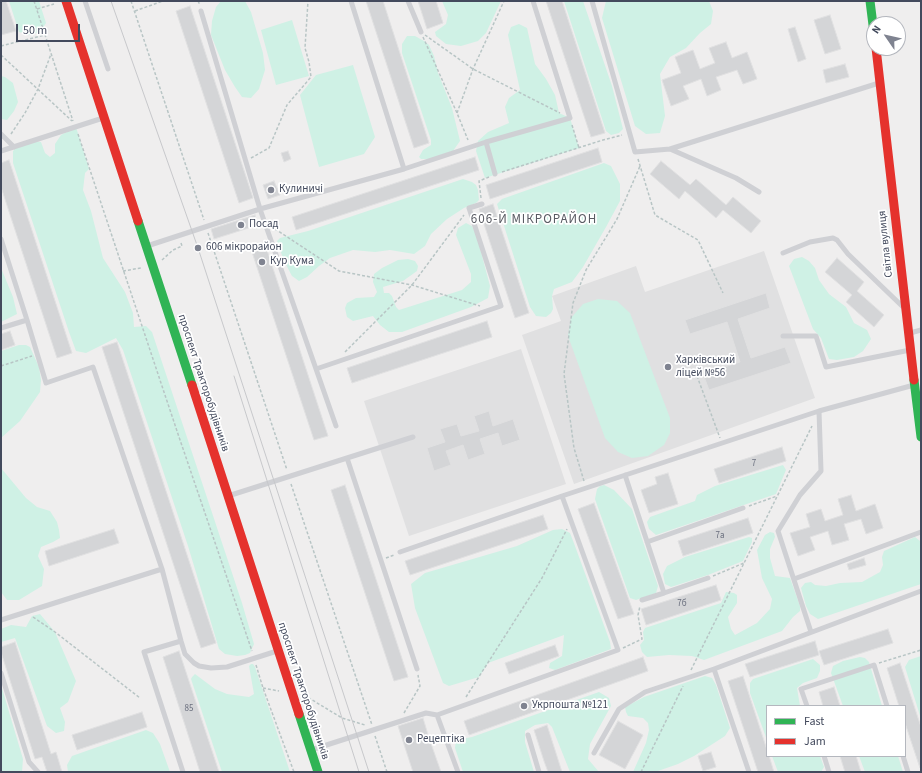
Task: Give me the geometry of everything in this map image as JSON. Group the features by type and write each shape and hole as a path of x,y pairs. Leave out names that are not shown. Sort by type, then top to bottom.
{"main road":[{"name":"проспект Тракторобудівників","path":"66,1 318,772"},
{"path":"870,1 872,16"},
{"name":"Світла вулиця","path":"877,56 911,350 918,384 921,436"}],"lane":[{"path":"85,1 108,69"},
{"path":"351,1 404,169"},
{"path":"408,1 421,32"},
{"path":"146,246 260,209 404,169 486,142 570,118 533,1"},
{"path":"592,1 635,152 670,149 880,83"},
{"path":"201,11 260,209 336,426"},
{"path":"1,151 104,118"},
{"path":"1,134 14,146"},
{"path":"486,142 495,174"},
{"path":"670,149 736,178 759,192"},
{"path":"316,369 501,306 469,208 482,204"},
{"path":"783,253 810,242 833,238 837,240 848,254 906,309"},
{"path":"1,239 46,383 93,367 162,569 180,642 185,654 194,663 205,668 227,667 278,651"},
{"path":"1,328 27,320"},
{"path":"909,333 921,330"},
{"path":"783,336 816,336 826,367 911,350"},
{"path":"400,552 562,496 819,411 918,384"},
{"path":"811,632 778,531 800,495 821,471 819,411"},
{"path":"227,496 413,437"},
{"path":"347,458 417,669"},
{"path":"625,475 664,593"},
{"path":"310,750 426,713 437,715 618,650 562,496"},
{"path":"647,542 743,508"},
{"path":"794,578 921,532"},
{"path":"1,620 162,569"},
{"path":"642,600 708,578"},
{"path":"594,753 619,709 645,692 714,669 921,591"},
{"path":"180,642 144,652 183,772"},
{"path":"807,705 801,689 874,665 887,705"},
{"path":"714,669 749,772"},
{"path":"1,673 29,762 38,772"},
{"path":"437,715 458,772"},
{"path":"528,735 539,772"},
{"path":"824,757 830,772"},
{"path":"903,757 908,772"}],"path":[{"path":"1,55 74,122 34,1"},
{"path":"131,1 372,727 342,718 306,695 301,694"},
{"path":"134,12 163,1"},
{"path":"246,161 270,148 287,106 311,76 305,48 308,1"},
{"path":"458,113 473,69 504,1"},
{"path":"37,10 56,3"},
{"path":"421,32 473,69 570,118 579,148"},
{"path":"421,32 458,113 470,147"},
{"path":"1,46 45,35"},
{"path":"7,139 25,113 38,89 51,54"},
{"path":"76,127 263,688 294,772"},
{"path":"482,204 479,180 630,133"},
{"path":"635,152 655,215 698,240 723,293"},
{"path":"586,488 574,448 564,374 573,303 586,270 616,219 640,166"},
{"path":"345,352 412,285 469,208"},
{"path":"265,223 339,271 412,285 491,309"},
{"path":"158,264 173,250 182,246 179,236"},
{"path":"124,271 143,267"},
{"path":"1,366 38,354"},
{"path":"697,376 722,443"},
{"path":"641,772 812,425"},
{"path":"743,508 777,496"},
{"path":"460,707 542,578 571,520"},
{"path":"381,560 400,552"},
{"path":"708,578 744,563"},
{"path":"618,650 642,639 638,615 642,600"},
{"path":"26,612 55,632 140,698"},
{"path":"874,665 921,650"},
{"path":"399,721 420,686 417,669"},
{"path":"263,688 284,691"},
{"path":"373,730 387,772"}],"shaded area":[{"name":"Харківський ліцей №56","path":"764,251 815,398 574,484 522,335 561,321 552,296 636,266 645,292"},
{"path":"521,349 566,484 409,536 364,401"}],"green space":[{"path":"9,1 39,1 46,23 40,32 29,35 19,32"},
{"path":"221,1 245,1 251,12 263,53 265,70 259,89 251,98 242,97 235,87 225,70 211,35 212,21 216,7"},
{"path":"442,1 501,1 486,33 478,41 461,46 446,44 436,36 435,32 446,24 448,15"},
{"path":"564,1 583,1 612,86 623,129 619,133 611,135 606,131"},
{"path":"606,1 709,1 713,11 711,24 686,48 670,57 660,74 665,116 660,133 646,134 635,126 602,18"},
{"path":"292,20 309,76 276,85 261,30"},
{"path":"519,24 527,28 535,64 555,95 559,113 570,118 579,148 485,178 476,151 478,141 488,132 509,123 505,107 509,98 520,90 508,35 511,27"},
{"path":"407,36 415,36 429,45 452,108 460,141 453,151 429,159 421,159 419,157 423,150 431,145 431,140 402,53 402,44"},
{"path":"353,65 375,137 364,154 319,167 300,95 316,75"},
{"path":"1,76 13,83 18,102 14,111 7,120 1,119"},
{"path":"76,127 89,169 85,173 83,190 91,211 103,258 125,292 133,313 134,327 146,326 152,332 242,603 254,644 250,653 245,655 237,656 225,654 219,649 188,546 123,350 116,338 86,353 76,351 13,163 13,151 16,148 35,141 41,142 45,153 50,157 55,153 55,144 61,135"},
{"path":"604,163 611,166 620,184 620,201 583,267 572,282 554,289 552,296 553,309 551,313 546,317 536,316 530,307 497,204 502,199"},
{"path":"463,179 476,185 479,200 447,219 431,234 425,246 414,254 390,250 375,252 353,250 330,258 307,277 299,281 292,276 284,261 277,241 280,238 308,231"},
{"path":"466,223 472,226 477,237 490,286 488,298 471,307 402,332 389,332 380,325 373,316 353,321 347,317 345,308 347,303 356,298 374,297 377,292 373,282 374,274 398,260 408,259 415,261 418,266 417,271 403,281 383,287 384,293 389,293 392,296 396,307 399,310 462,290 471,282 471,274 456,235 458,228"},
{"path":"802,257 809,261 815,268 819,280 829,294 846,307 854,323 867,330 871,339 863,351 854,357 837,360 829,359 821,338 813,329 789,266 794,259"},
{"path":"1,268 13,297 17,314 1,322"},
{"path":"598,299 617,301 630,313 670,418 670,433 664,445 648,456 632,458 618,452 605,438 568,336 571,318 583,304"},
{"path":"19,345 26,345 30,347 39,367 41,380 40,392 20,421 1,438 1,351"},
{"path":"783,465 786,470 776,494 656,535 649,529 647,522 650,517 695,501 697,495 715,486"},
{"path":"1,468 26,498 37,507 50,511 57,522 59,530 60,538 41,547 38,556 44,569 42,586 19,600 7,600 1,592"},
{"path":"604,485 614,490 632,509 658,586 656,593 636,600 630,598 595,499 597,489"},
{"path":"562,529 570,533 610,642 611,649 555,670 549,668 550,663 562,656 564,635 488,663 479,677 449,686 443,683 415,608 411,584 425,573 517,546 553,530"},
{"path":"770,532 774,533 775,537 770,549 770,558 775,576 790,578 800,606 800,611 782,631 704,660 692,656 669,655 647,657 642,652 640,645 644,640 643,632 645,628 721,603 726,592 737,595 737,603 728,617 731,629 735,635 757,623 770,609 772,599 762,578 757,550 765,535"},
{"path":"749,537 752,538 752,542 743,561 708,575 671,587 665,584 663,574 667,566 685,557"},
{"path":"915,537 920,541 921,584 818,619 810,614 801,588 805,583 811,582 815,585 826,586 840,583 862,582 880,572 883,565 882,557 884,551"},
{"path":"40,614 55,632 76,681 68,702 60,708 65,722 64,731 56,733 47,726 15,638 1,642 1,629 11,625 26,627 32,616"},
{"path":"921,656 921,719 905,667 909,660"},
{"path":"860,657 865,658 869,662 882,705 843,705 831,673 833,666 843,661"},
{"path":"813,659 820,665 820,671 817,678 803,683 797,688 800,705 766,705 766,737 750,693 750,683 753,679"},
{"path":"251,664 255,667 290,772 222,772 191,679 195,674 215,689 227,694 249,697 254,694 249,666"},
{"path":"705,676 712,678 716,685 730,728 725,736 694,756 678,764 658,771 633,772 646,743 649,730 648,723 643,718 628,716 625,707 644,697"},
{"path":"1,685 23,759 22,772 1,772"},
{"path":"599,692 609,698 611,706 590,744 588,759 599,772 570,772 552,727 548,723 535,725 525,731 525,742 534,772 463,772 455,748 456,740 472,737"},
{"path":"146,730 153,733 160,744 170,772 68,772 67,765 72,756"},
{"path":"772,757 820,757 824,767 821,772 778,772"},
{"path":"859,757 898,757 903,772 865,772"}],"building":[{"path":"1,1 6,1 16,31 1,35"},
{"path":"366,1 383,1 429,143 414,148"},
{"path":"418,1 436,1 443,23 427,29"},
{"path":"546,1 562,1 605,133 591,137"},
{"path":"190,6 253,198 239,203 176,11"},
{"path":"830,15 841,49 825,54 814,20"},
{"path":"795,27 806,59 798,62 788,29"},
{"path":"726,42 732,58 747,52 757,79 743,84 737,70 716,77 721,90 707,96 701,79 683,86 689,99 671,106 662,80 681,73 675,57 693,50 700,69 715,63 709,48"},
{"path":"845,64 849,77 826,83 823,70"},
{"path":"598,148 602,162 490,199 486,185"},
{"path":"288,151 291,159 284,162 281,153"},
{"path":"475,157 479,170 296,230 292,217"},
{"path":"9,160 72,353 57,358 1,187 1,163"},
{"path":"661,161 690,185 696,179 726,205 733,197 761,221 751,233 723,210 716,218 685,191 679,199 650,174"},
{"name":"Кулиничі","path":"274,181 280,195 268,199 263,185"},
{"path":"493,204 529,313 515,318 479,209"},
{"path":"255,215 258,225 214,239 211,229"},
{"path":"265,244 328,436 314,440 251,249"},
{"path":"837,258 864,282 857,291 884,315 874,327 846,302 852,295 825,272"},
{"path":"766,293 770,308 738,319 751,358 785,347 791,363 709,390 703,374 740,362 727,322 690,334 685,320"},
{"path":"487,321 492,337 352,383 347,368"},
{"path":"10,331 15,345 1,350 1,334"},
{"path":"117,342 216,643 201,648 102,347"},
{"path":"489,411 493,426 513,419 520,440 502,446 498,433 480,439 485,454 468,460 463,445 446,451 451,465 434,471 427,448 445,442 440,429 457,424 461,436 479,431 474,416"},
{"path":"782,447 786,461 719,483 714,469"},
{"path":"668,473 678,504 649,513 641,490 657,484 655,477"},
{"path":"345,485 408,677 394,681 331,490"},
{"path":"851,495 856,511 875,504 883,528 866,534 861,519 844,524 849,540 832,545 828,531 810,537 815,550 798,556 790,533 810,527 806,514 821,509 825,521 843,515 838,499"},
{"path":"594,503 634,614 618,619 578,509"},
{"path":"543,515 548,529 410,575 405,561"},
{"path":"748,518 753,533 683,556 678,541"},
{"path":"114,529 119,543 49,566 45,551"},
{"path":"864,558 866,565 849,570 847,564"},
{"path":"716,585 721,600 646,625 641,609"},
{"path":"888,629 893,643 824,665 819,651"},
{"path":"815,641 819,655 750,677 745,664"},
{"path":"15,642 51,754 56,752 62,772 47,772 42,757 35,759 1,652 1,647"},
{"path":"555,645 559,656 509,674 505,663"},
{"path":"179,651 219,772 200,772 163,657"},
{"path":"643,657 648,671 469,735 464,721"},
{"path":"900,663 921,727 921,768 906,726 906,705 899,705 887,668"},
{"path":"743,676 766,747 766,757 769,757 774,772 758,772 728,681"},
{"path":"834,687 840,705 823,705 819,692"},
{"path":"142,712 147,727 77,750 72,735"},
{"path":"423,718 441,772 413,772 398,726"},
{"path":"618,721 643,735 625,769 599,755"},
{"path":"547,725 562,772 548,772 534,730"},
{"path":"711,752 716,767 703,771 698,756"},
{"path":"840,757 856,757 861,772 845,772"}],"tram line":[{"path":"111,1 198,248 369,772"},
{"path":"234,376 359,772"}],"traffic: fast":[{"path":"870,1 872,16"},
{"path":"138,221 192,385"},
{"path":"914,380 921,437"},
{"path":"299,714 318,772"}],"traffic: jam":[{"path":"66,1 138,221"},
{"path":"877,56 914,380"},
{"path":"192,385 299,714"}],"place":[{"name":"Кулиничі","path":"271,190"},
{"name":"Посад","path":"241,225"},
{"name":"606 мікрорайон","path":"198,248"},
{"name":"Кур Кума","path":"262,262"},
{"name":"Харківський ліцей №56","path":"668,367"},
{"name":"Укрпошта №121","path":"524,706"},
{"name":"Рецептіка","path":"409,740"}],"district":[{"name":"606-Й МІКРОРАЙОН","path":"534,220"}]}
